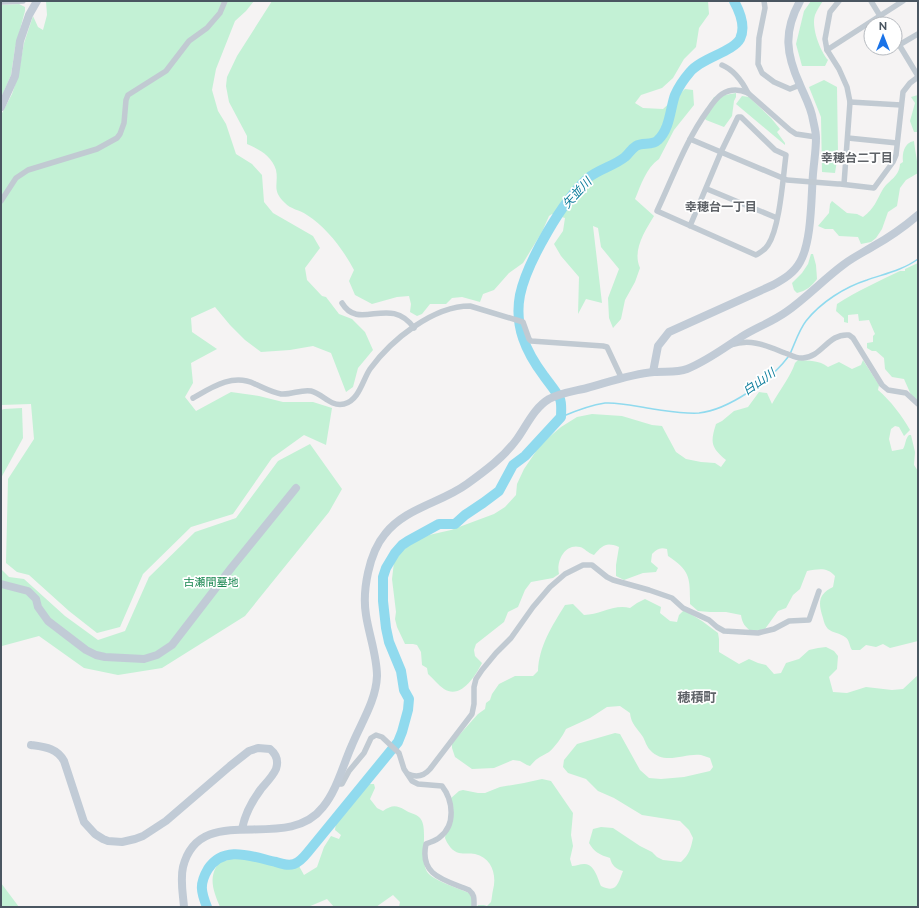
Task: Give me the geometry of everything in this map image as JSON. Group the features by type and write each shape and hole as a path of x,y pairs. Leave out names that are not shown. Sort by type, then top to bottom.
{"street":[{"path":"1,2 23,1"},
{"path":"1,107 15,76 20,41 29,15 37,1"},
{"path":"1,201 16,178 28,170 97,149 117,138 124,123 126,100 128,95 166,71 189,41 206,28 220,13 225,1"},
{"path":"764,1 765,8 759,38 758,64 762,73 774,82 790,89 800,85"},
{"path":"653,372 658,346 669,332 788,277 800,263 803,256 807,239 816,137 810,105 800,85 788,50 789,33 793,14 800,1"},
{"path":"839,1 830,12 826,26 825,39 827,50 847,87 850,102 848,138 841,184"},
{"path":"871,1 880,16 903,1"},
{"path":"827,50 863,27"},
{"path":"903,43 918,34"},
{"path":"690,139 785,179 874,188 893,162 896,155 903,92 910,83 918,77 903,50"},
{"path":"722,65 731,69 748,93 790,130 796,134 816,137"},
{"path":"690,226 721,152 738,117 742,117 775,150 786,155 785,179 777,218 768,245 764,250 756,255 690,226 657,211 690,139 700,120 715,100 721,94 729,91 740,90 748,93"},
{"path":"850,102 901,105"},
{"path":"848,138 897,143"},
{"path":"707,188 777,218"},
{"path":"725,349 746,334 765,325 787,311 845,263 888,238 918,215"},
{"path":"342,303 346,310 351,313 367,314 393,312 399,314 410,322 414,328"},
{"path":"193,398 215,386 229,381 246,381 272,392 282,394 312,391 335,404 344,404 355,396 370,370 395,341 430,317 446,310 465,306 470,306 523,322 531,342 607,347 622,378"},
{"path":"184,907 182,870 193,847 200,840 214,833 242,829 278,829 301,824 315,815 323,807 336,784 370,706 375,690 377,673 364,599 372,561 381,539 397,522 410,513 461,488 500,458 517,440 539,407 550,399 622,378 653,372 684,370 733,345 756,342 794,356 807,358 812,356 838,335 849,335 853,338 882,385 888,390 906,393 918,404"},
{"path":"1,584 28,591 36,599 38,607 48,621 91,653 105,657 135,659 151,657 162,653 172,645 232,567 296,488"},
{"path":"408,774 419,776 425,774 430,769 472,714 474,704 474,687 476,679 482,670 511,638 533,607 550,587 558,579 578,566 585,564 592,565 613,580 672,598 690,611 709,620 720,629 730,632 768,632 789,621 809,620 819,591"},
{"path":"336,784 343,783 348,773 364,754 372,736 376,735 382,737 389,746 399,753 404,769 412,781 418,784 442,786 451,808 450,821 448,828 440,838 426,844 426,862 429,870 436,876 472,892 474,895 474,907"},
{"path":"31,745 51,748 59,753 64,761 84,822 95,834 108,841 114,842 129,841 150,832 166,821 249,751 258,748 270,749 276,755 276,769 260,790 247,812 242,829"}],"green space":[{"path":"46,1 254,1 235,21 216,69 212,90 218,111 226,124 236,154 252,164 262,175 264,202 273,213 313,236 320,248 305,268 307,280 322,296 326,297 339,314 352,319 365,332 373,350 358,368 353,387 346,392 331,353 313,346 290,350 261,352 245,340 215,307 191,318 192,332 217,349 191,363 193,383 185,397 196,411 231,392 259,396 283,402 313,402 332,408 326,445 304,435 272,458 233,514 191,527 143,574 120,627 97,633 69,611 29,575 17,572 6,563 8,479 34,439 31,404 1,405 1,115 12,94 18,76 24,43 33,16 38,27 43,30 47,15"},
{"path":"272,1 708,1 709,14 699,28 696,47 684,59 673,78 662,88 641,95 635,103 643,108 663,109 685,89 693,90 694,105 674,130 659,159 647,172 635,199 654,216 641,241 638,254 640,268 635,282 625,300 621,319 613,328 609,318 608,298 619,269 601,247 598,228 593,226 602,303 586,299 578,314 579,277 561,256 554,244 563,231 565,218 552,214 549,216 542,232 523,263 509,273 494,290 483,294 480,302 462,297 452,298 446,304 430,304 422,314 417,316 410,312 411,304 409,296 397,297 372,304 355,295 349,281 354,270 345,254 334,239 321,226 304,213 287,205 281,198 276,187 277,175 274,165 268,157 256,148 247,144 247,136 229,102 226,86 227,77 237,56"},
{"path":"811,1 823,1 815,15 814,26 819,45 828,60 825,66 802,66 796,44 804,11"},
{"path":"19,4 25,7 25,11 15,48 11,75 1,98 1,5"},
{"path":"824,80 837,87 838,154 835,173 822,172 821,117 809,87"},
{"path":"736,93 732,116 724,127 706,120 702,116 714,97"},
{"path":"918,95 918,132 914,132 910,121 915,103 911,97"},
{"path":"742,96 749,97 771,118 780,129 777,132 785,145 736,104"},
{"path":"914,141 918,173 906,180 900,188 897,206 888,212 882,229 876,238 871,242 861,244 858,237 839,236 833,229 825,229 818,226 829,213 830,204 832,201 847,213 857,214 863,217 867,214 875,204 883,189 898,172 900,164 903,162 904,149 908,144"},
{"path":"811,254 813,254 816,265 817,279 808,288 797,293 794,290 792,283 802,273 808,264"},
{"path":"918,263 918,402 912,397 904,379 892,377 885,369 884,358 876,351 872,351 867,348 867,343 873,342 873,336 875,334 869,320 859,321 858,314 848,315 848,323 844,322 844,318 836,311 837,304 845,299 868,286 900,271 905,271 905,269"},
{"path":"798,360 817,362 828,367 839,362 852,369 861,365 863,360 879,385 878,390 896,409 910,430 904,436 899,427 895,426 891,429 889,439 892,451 903,449 906,440 909,435 911,435 915,452 914,465 918,471 918,641 890,648 883,644 876,647 866,645 860,650 852,650 847,638 828,629 824,622 820,608 820,600 824,593 833,587 835,576 826,570 819,569 807,571 800,589 793,595 786,608 778,611 765,629 752,632 744,625 741,615 726,612 698,611 690,604 688,576 676,561 668,556 667,549 659,549 652,554 651,562 658,568 656,572 643,573 624,580 616,576 619,547 605,545 594,555 575,546 566,550 560,559 558,569 559,574 553,578 531,582 525,590 518,607 508,612 504,622 476,644 474,650 475,656 482,663 476,674 467,685 462,689 450,692 444,689 428,674 427,668 422,665 421,652 417,645 405,644 395,619 396,612 392,579 394,562 402,551 415,541 429,535 451,530 494,514 505,507 516,495 517,484 524,469 541,444 561,427 577,417 592,414 622,416 652,425 662,426 676,452 686,459 715,463 721,467 726,460 717,452 713,444 716,424 734,411 748,407 759,392 767,393 772,404"},
{"path":"22,408 23,438 1,478 1,410"},
{"name":"古瀬間墓地","path":"310,444 342,489 329,512 245,616 162,668 118,675 84,668 39,636 2,646 1,743 1,569 9,577 24,579 65,616 98,640 125,631 149,577 195,532 236,518 278,461"},
{"path":"645,599 661,607 660,613 670,621 677,622 679,615 684,610 718,633 719,652 739,664 749,659 766,665 774,674 781,673 786,663 799,659 809,650 826,647 834,651 838,656 837,669 829,677 833,692 847,693 866,687 892,690 903,689 918,675 918,907 477,907 478,905 487,906 491,902 494,873 486,859 475,854 455,851 450,847 445,838 449,828 450,799 459,791 463,790 485,793 500,787 542,779 551,781 573,813 571,835 573,846 570,859 572,866 587,864 595,872 601,886 606,888 610,889 616,886 623,871 615,867 610,858 603,856 593,849 589,843 593,829 601,827 613,828 663,860 681,862 688,854 693,838 689,830 680,821 642,815 614,798 598,791 586,779 568,773 563,767 564,760 577,744 615,733 620,734 640,770 649,778 661,779 684,777 710,771 713,767 710,758 701,755 668,758 656,755 647,746 643,737 635,726 630,713 620,706 607,707 590,718 566,729 556,745 530,766 520,761 513,760 494,768 472,769 455,757 452,748 452,743 478,714 485,709 486,703 490,700 499,684 515,676 533,676 538,671 544,645 551,629 565,605 573,604 584,615 590,615 612,608 630,608"},
{"path":"368,784 374,784 375,788 370,799 377,808 383,811 392,807 402,808 419,817 424,828 424,860 428,873 441,882 472,894 472,907 399,907 400,902 393,895 376,907 334,907 327,899 308,907 220,907 215,895 213,884 214,873 219,862 228,860 230,857 246,857 283,866 299,866 304,875 317,867 324,847 331,836 339,839 341,835 335,830 336,822"},
{"path":"1,883 19,907 1,907"}],"waterway":[{"name":"矢並川","path":"207,907 203,897 202,884 205,874 215,861 230,854 239,854 292,865 298,862 398,742 408,710 409,699 404,690 401,671 389,642 386,628 383,601 383,577 386,568 402,545 439,524 455,524 465,515 499,491 513,465 525,456 561,417 560,399 532,358 520,328 520,295 530,266 547,232 578,188 592,175 625,157 636,146 656,142 665,130 675,95 688,75 695,67 731,48 740,39 742,34 742,25 740,15 734,1"},
{"name":"白山川","path":"790,354 799,332 806,321 812,314 834,296 859,283 900,269 918,259"},
{"name":"白山川","path":"561,417 583,408 605,403 623,404 682,413 699,413 710,411 735,400 760,384 788,357"}],"district":[{"name":"幸穂台二丁目","path":"857,158"},
{"name":"幸穂台一丁目","path":"721,207"},
{"name":"穂積町","path":"697,697"}]}
